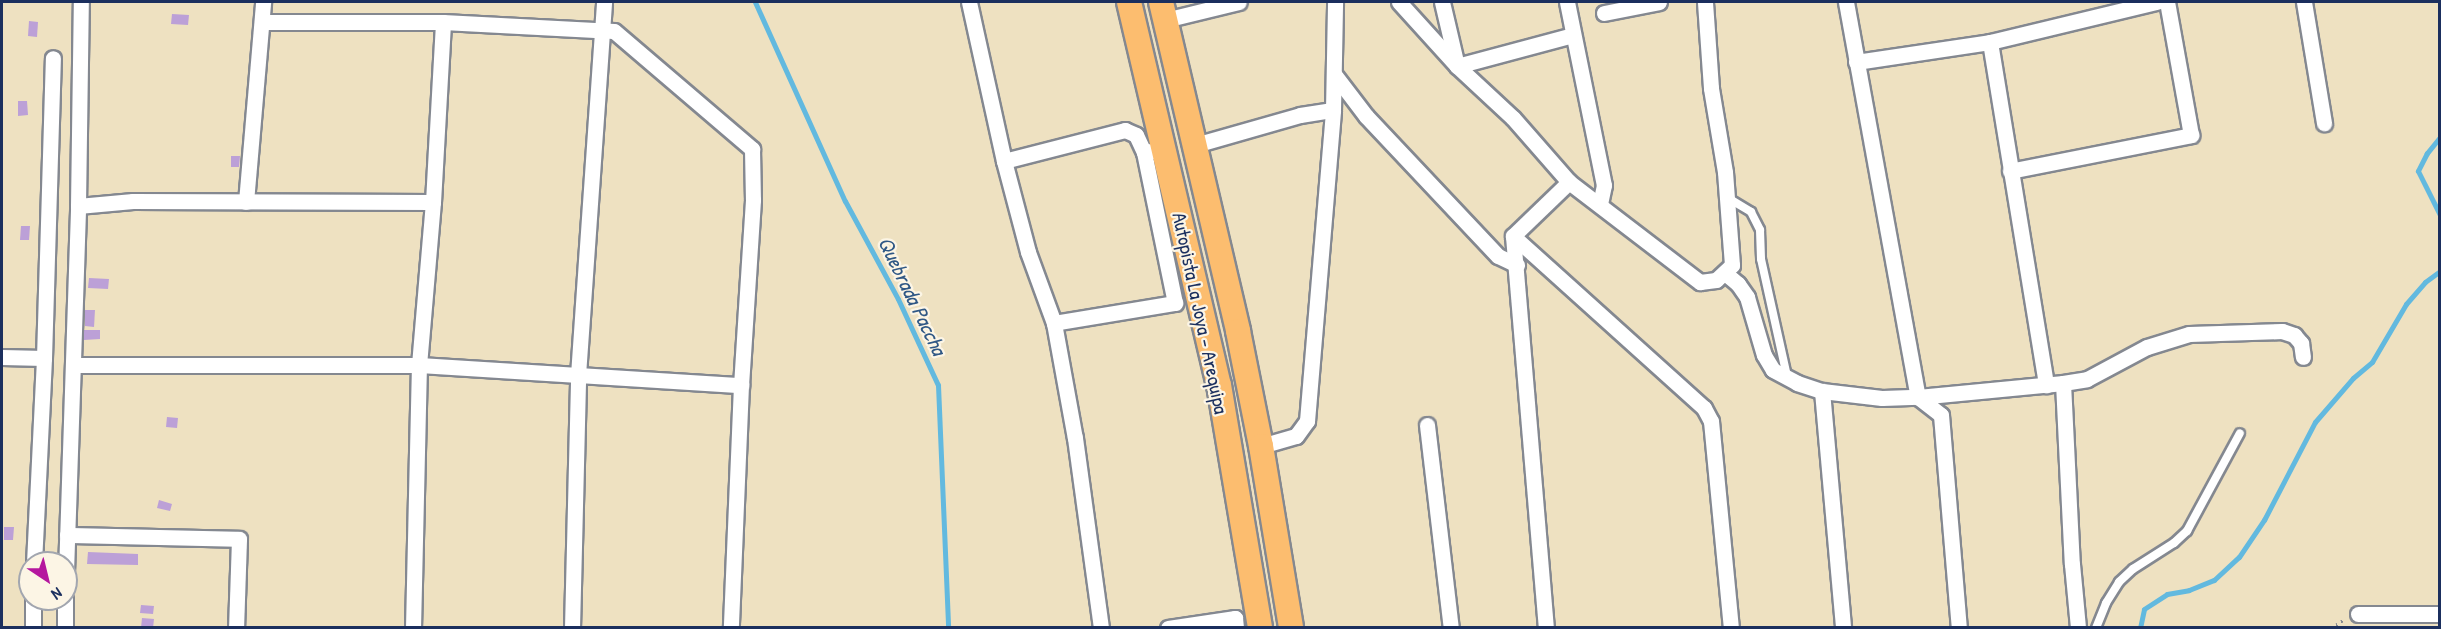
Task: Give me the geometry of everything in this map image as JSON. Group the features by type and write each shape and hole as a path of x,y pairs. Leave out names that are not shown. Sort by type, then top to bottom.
{"main road":[{"name":"Autopista La Joya - Arequipa","path":"1129,2 1154,150 1219,385 1260,627"},
{"name":"Autopista La Joya - Arequipa","path":"1163,10 1261,446 1291,627"}],"street":[{"path":"67,551 78,206 81,2"},
{"path":"246,202 263,2"},
{"path":"572,627 578,375 604,2"},
{"path":"969,2 1004,161 1028,252 1054,323 1076,438 1101,627"},
{"path":"1163,10 1239,2"},
{"path":"1261,446 1296,436 1307,421 1333,110 1335,2"},
{"path":"1399,2 1457,66 1513,118 1569,182 1700,282 1716,280 1732,265 1725,172 1711,88 1705,2"},
{"path":"1442,2 1457,66"},
{"path":"1567,2 1604,185 1600,204"},
{"path":"1604,13 1659,2"},
{"path":"1846,2 1917,397 1941,415 1959,627"},
{"path":"1856,62 1990,42 2156,2"},
{"path":"2010,171 2191,135 2167,2"},
{"path":"2304,2 2324,123"},
{"path":"263,22 443,22 614,31 752,149 753,200 741,385 731,627"},
{"path":"413,627 419,365 433,202 443,22"},
{"path":"1457,66 1573,35"},
{"path":"1990,42 2046,385"},
{"path":"35,551 44,358 52,58"},
{"path":"1334,74 1366,116 1498,256 1516,265"},
{"path":"1195,145 1300,115 1333,110"},
{"path":"1004,161 1125,130 1136,135 1154,150 1175,303 1054,323"},
{"path":"1513,236 1569,182"},
{"path":"78,206 133,201 433,202"},
{"path":"1513,236 1546,627"},
{"path":"1513,236 1704,408 1711,421 1731,627"},
{"path":"1725,273 1738,284 1747,297 1764,355 1773,370 1797,383 1822,391 1882,398 1917,397 2063,383 2087,379 2104,372 2147,347 2189,334 2282,331 2294,335 2301,343 2303,357"},
{"path":"2,357 44,358"},
{"path":"73,365 419,365 741,385"},
{"path":"2063,383 2072,564 2078,627"},
{"path":"1822,391 1842,586 1843,627"},
{"path":"1427,425 1451,627"},
{"path":"67,535 239,539 236,627"},
{"path":"33,611 33,627"},
{"path":"65,611 65,627"},
{"path":"2358,614 2439,614"},
{"path":"1168,627 1235,618 1236,627"}],"lane":[{"path":"1726,197 1751,212 1760,230 1761,259 1787,376"},
{"path":"2096,627 2106,603 2120,582 2133,569 2174,543 2187,531 2240,433"}],"building":[{"path":"172,14 189,15 188,25 171,24"},
{"path":"29,21 38,22 37,37 28,36"},
{"path":"18,101 27,101 28,115 18,116"},
{"path":"231,156 240,156 239,167 231,167"},
{"path":"21,226 30,226 29,240 20,240"},
{"path":"89,278 109,279 108,289 88,288"},
{"path":"85,310 95,310 94,327 85,326"},
{"path":"84,330 100,330 100,339 84,340"},
{"path":"167,417 178,418 177,428 166,427"},
{"path":"159,500 172,504 170,511 157,508"},
{"path":"4,527 14,527 13,540 4,540"},
{"path":"88,552 138,554 138,565 87,564"},
{"path":"141,605 154,606 153,614 140,613"},
{"path":"142,618 154,619 153,628 141,628"}],"waterway":[{"name":"Quebrada Paccha","path":"755,2 845,201 898,299 938,385 948,628"},
{"path":"2440,137 2427,153 2418,171 2440,215"},
{"path":"2140,628 2144,609 2167,594 2189,590 2214,580 2239,557 2264,520 2315,422 2353,378 2372,362 2406,304 2425,282 2440,271"}]}
